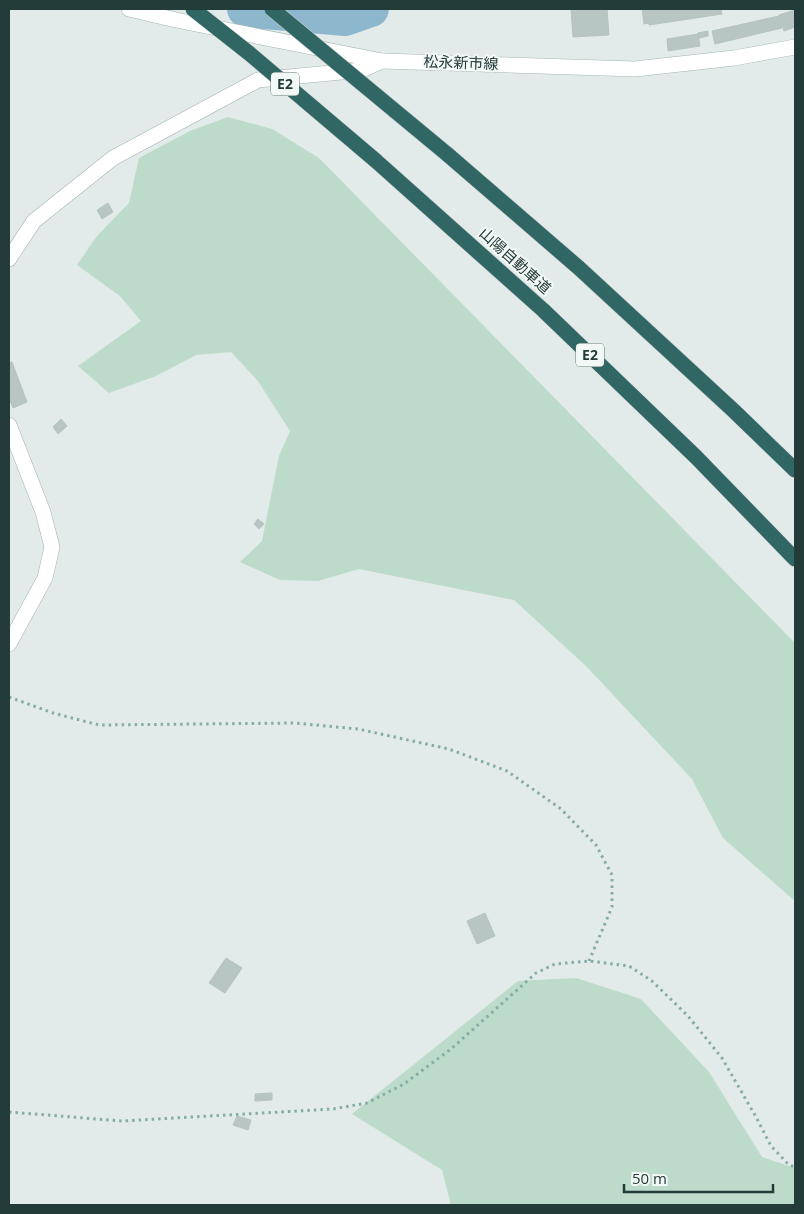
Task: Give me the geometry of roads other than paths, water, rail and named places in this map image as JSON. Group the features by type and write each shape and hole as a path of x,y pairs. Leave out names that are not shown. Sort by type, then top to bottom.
{"highway":[{"name":"山陽自動車道","path":"193,9 250,54 375,160 550,317 696,456 795,559"},
{"path":"272,9 447,154 579,268 795,470"}],"street":[{"name":"松永新市線","path":"130,9 382,61 635,69 734,58 795,47"},
{"path":"9,259 34,221 113,158 258,80 362,70 382,61"},
{"path":"9,425 43,512 52,547 45,578 9,644"}],"waterway":[{"path":"245,9 345,18 371,9"}]}
